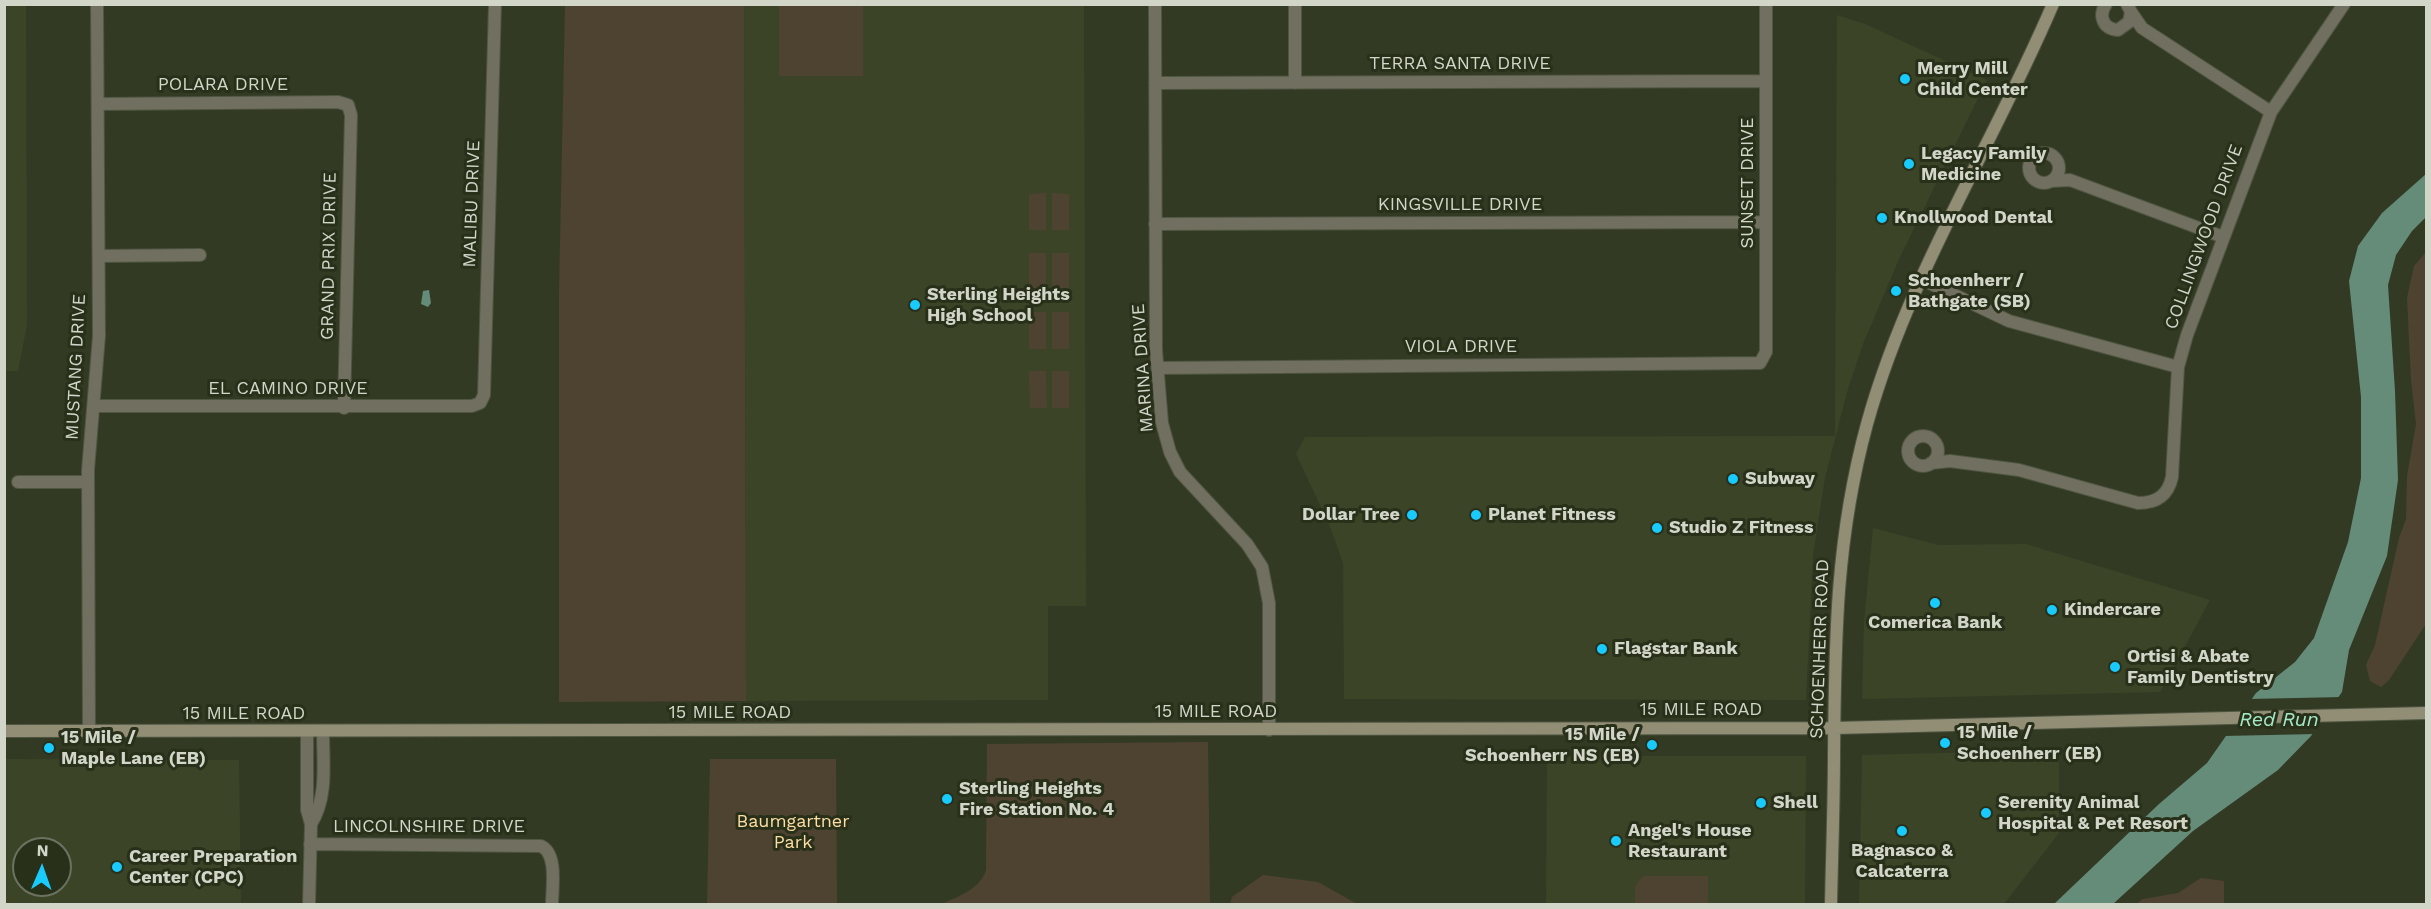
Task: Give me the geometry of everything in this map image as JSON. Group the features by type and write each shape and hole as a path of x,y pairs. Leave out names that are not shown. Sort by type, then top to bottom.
{"main road":[{"name":"SCHOENHERR ROAD","path":"1831,904 1837,588 1854,476 1877,391 1899,330 1921,279 2053,4"},
{"name":"15 MILE ROAD","path":"4,731 1834,728 2427,713"}],"street":[{"name":"MUSTANG DRIVE","path":"89,731 88,482 99,336 97,4"},
{"name":"MALIBU DRIVE","path":"480,403 484,395 495,4"},
{"name":"MARINA DRIVE","path":"1155,4 1155,224 1158,368 1162,423 1175,462 1198,494 1247,544 1262,567 1267,584 1269,730"},
{"path":"1295,4 1295,83"},
{"name":"SUNSET DRIVE","path":"1763,361 1766,352 1766,4"},
{"path":"2106,4 2102,15 2105,24 2113,30 2142,28"},
{"name":"COLLINGWOOD DRIVE","path":"1950,461 2019,470 2138,503 2157,500 2165,494 2172,477 2178,367 2183,345 2271,112 2344,4"},
{"path":"2123,28 2130,22 2129,8"},
{"path":"2129,8 2142,28 2271,112"},
{"name":"TERRA SANTA DRIVE","path":"1155,83 1766,81"},
{"name":"POLARA DRIVE","path":"98,104 338,102 348,105"},
{"name":"GRAND PRIX DRIVE","path":"344,408 351,115 348,105"},
{"path":"2070,180 2054,157 2046,153 2037,155 2030,162 2032,177 2041,182 2070,180 2223,237"},
{"path":"2051,181 2057,174 2059,165"},
{"name":"KINGSVILLE DRIVE","path":"1155,224 1766,222"},
{"path":"99,256 200,255"},
{"path":"1921,279 2009,321 2178,367"},
{"name":"VIOLA DRIVE","path":"1158,368 1753,364 1763,361"},
{"name":"EL CAMINO DRIVE","path":"94,406 344,408 472,406 480,403"},
{"path":"1924,436 1932,439 1950,461 1916,464 1910,457 1909,447 1915,439 1924,436"},
{"path":"1931,463 1937,456 1937,447"},
{"path":"18,482 88,482"},
{"path":"307,732 307,810 312,824 309,904"},
{"path":"312,824 320,811 322,732"},
{"path":"307,782 322,783"},
{"name":"LINCOLNSHIRE DRIVE","path":"310,844 537,845 547,848 551,858 552,904"}],"shaded area":[{"path":"4,5 26,5 27,325 18,371 4,371"},
{"name":"Sterling Heights High School","path":"744,5 1084,5 1086,606 1048,606 1048,700 746,701"},
{"path":"1837,15 1865,24 1987,80 1899,259 1863,344 1847,392 1825,478 1813,555 1806,700 1344,699 1343,563 1329,524 1296,454 1305,437 1835,436"},
{"path":"1873,528 1938,545 2026,544 2210,600 2160,692 1862,699 1864,622"},
{"path":"2059,750 2059,833 2004,904 1859,904 1862,755"},
{"path":"1547,756 1806,756 1805,904 1546,904"},
{"name":"Career Preparation Center (CPC)","path":"5,759 239,760 241,904 5,904"}],"green space":[{"path":"565,5 744,5 746,701 559,702 559,291"},
{"path":"779,5 863,5 863,76 779,76"},
{"path":"1046,193 1046,230 1029,230 1029,194"},
{"path":"1052,193 1069,194 1069,230 1052,230"},
{"path":"2426,252 2426,624 2389,680 2381,687 2370,681 2366,665 2375,645 2399,538 2406,519 2407,476 2416,424 2411,380 2407,298 2414,266"},
{"path":"1029,253 1046,253 1046,290 1029,290"},
{"path":"1052,253 1069,253 1069,290 1052,290"},
{"path":"1029,312 1046,312 1046,349 1029,349"},
{"path":"1052,312 1069,312 1069,349 1052,349"},
{"path":"1029,371 1046,371 1047,408 1030,408"},
{"path":"1052,371 1069,371 1069,408 1052,408"},
{"path":"1208,742 1210,904 942,904 974,887 986,870 987,744"},
{"name":"Baumgartner Park","path":"710,759 836,759 837,904 707,904"},
{"path":"1263,875 1318,882 1357,904 1230,904 1232,897"},
{"path":"1643,876 1708,876 1708,904 1635,904 1635,886"},
{"path":"2201,878 2224,881 2224,904 2136,904 2143,899 2178,893"}],"water":[{"name":"Red Run","path":"2426,174 2426,217 2412,231 2396,255 2388,285 2398,480 2387,556 2349,650 2342,692 2311,736 2278,770 2193,831 2113,904 2054,904 2159,804 2207,763 2256,693 2295,662 2314,638 2348,542 2361,478 2361,397 2349,281 2358,246 2382,213"},
{"path":"429,290 431,303 428,307 421,304 423,291"}],"pier":[{"path":"2343,697 2316,734 2223,736 2248,699"}],"place":[{"name":"Merry Mill Child Center","path":"1905,79"},
{"name":"Legacy Family Medicine","path":"1909,164"},
{"name":"Knollwood Dental","path":"1882,218"},
{"name":"Schoenherr / Bathgate (SB)","path":"1896,291"},
{"name":"Sterling Heights High School","path":"915,305"},
{"name":"Subway","path":"1733,479"},
{"name":"Dollar Tree","path":"1412,515"},
{"name":"Planet Fitness","path":"1476,515"},
{"name":"Studio Z Fitness","path":"1657,528"},
{"name":"Comerica Bank","path":"1935,603"},
{"name":"Kindercare","path":"2052,610"},
{"name":"Flagstar Bank","path":"1602,649"},
{"name":"Ortisi & Abate Family Dentistry","path":"2115,667"},
{"name":"15 Mile / Schoenherr (EB)","path":"1945,743"},
{"name":"15 Mile / Schoenherr NS (EB)","path":"1652,745"},
{"name":"15 Mile / Maple Lane (EB)","path":"49,748"},
{"name":"Sterling Heights Fire Station No. 4","path":"947,799"},
{"name":"Shell","path":"1761,803"},
{"name":"Serenity Animal Hospital & Pet Resort","path":"1986,813"},
{"name":"Bagnasco & Calcaterra","path":"1902,831"},
{"name":"Angel's House Restaurant","path":"1616,841"},
{"name":"Career Preparation Center (CPC)","path":"117,867"}]}
